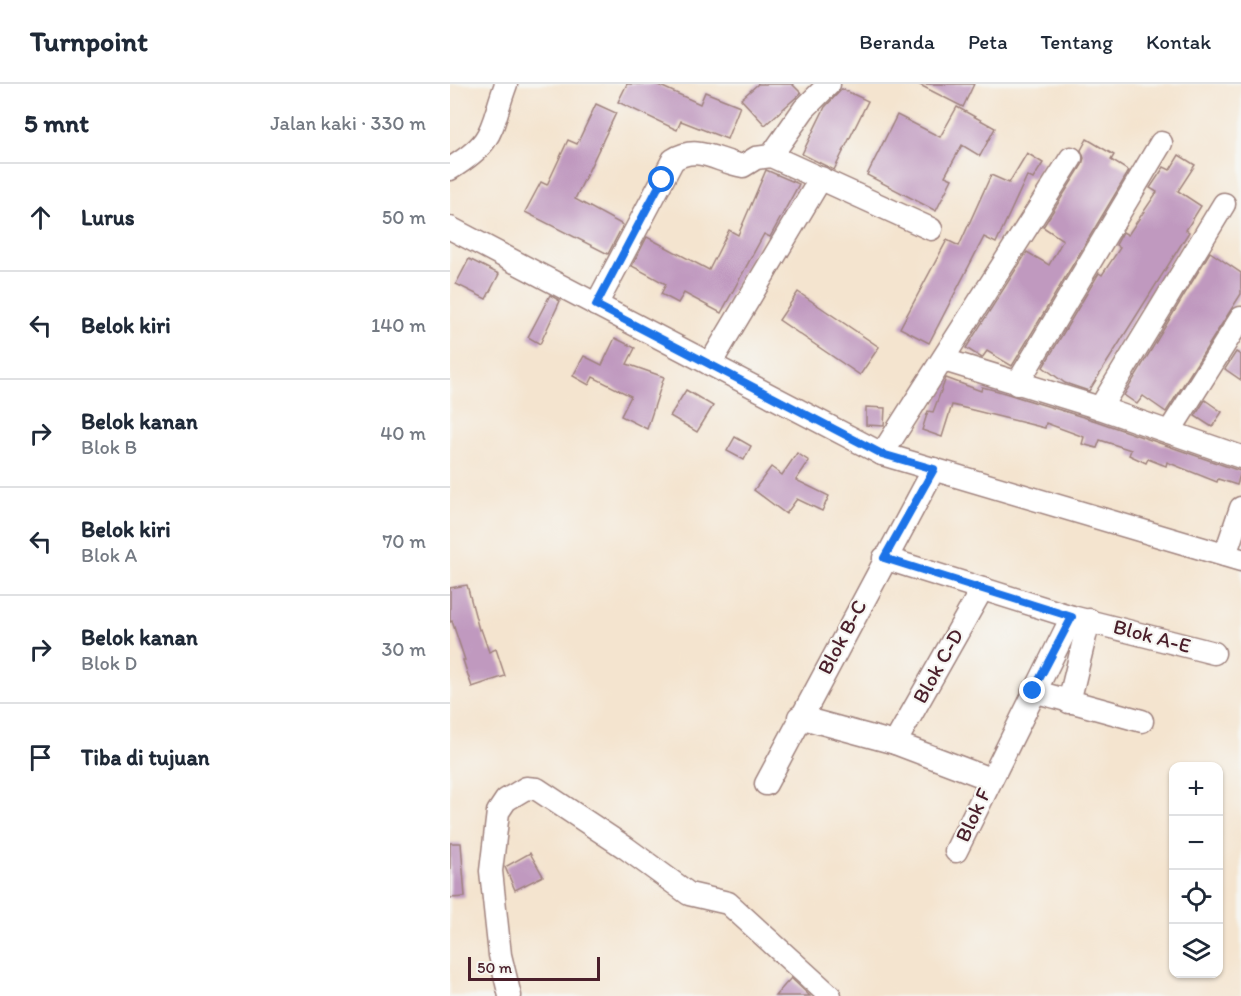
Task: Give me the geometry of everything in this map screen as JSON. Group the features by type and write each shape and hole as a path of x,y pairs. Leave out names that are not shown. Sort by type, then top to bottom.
{"street":[{"path":"450,169 475,153 494,128 506,84"},
{"path":"771,156 804,109 829,84"},
{"path":"1017,384 1161,143"},
{"path":"596,305 673,160 684,153 699,153 722,162 743,166 756,158 771,156 931,229"},
{"path":"882,454 1071,158"},
{"path":"710,364 821,178"},
{"path":"1100,408 1224,204"},
{"path":"450,228 882,454 1233,557 1241,508"},
{"path":"1170,432 1241,318"},
{"path":"944,360 1100,408 1241,457"},
{"name":"Blok B-C","path":"766,784 884,558 934,469"},
{"name":"Blok A-E","path":"884,558 1081,618 1214,653"},
{"name":"Blok C-D","path":"895,744 982,589"},
{"path":"1069,702 1081,618"},
{"name":"Blok F","path":"956,851 1033,691 1081,618"},
{"path":"1033,691 1142,721"},
{"path":"800,717 895,744 990,779"},
{"path":"510,996 500,955 491,871 498,812 506,800 526,788 537,789 626,848 688,894 728,903 830,996"}],"building":[{"path":"627,84 656,84 700,104 705,92 740,106 727,139 681,121 677,130 618,102"},
{"path":"758,84 792,84 801,93 765,125 741,99"},
{"path":"918,84 974,84 963,107"},
{"path":"842,89 868,101 834,170 802,154 825,107"},
{"path":"596,104 616,113 575,199 623,225 608,254 525,212 541,182 547,185 568,140 577,144"},
{"path":"957,107 995,128 980,156 962,145 945,176 952,179 936,211 867,175 897,115 940,137"},
{"path":"1087,139 1114,155 1111,160 1129,171 1012,366 987,351 982,358 966,348 1027,252 1049,265 1063,240 1043,227 1082,165 1084,158 1081,150"},
{"path":"1027,153 1043,163 1033,179 1027,176 996,243 984,237 929,343 900,328 947,240 959,246 991,175 1009,183"},
{"path":"1179,155 1195,165 1178,191 1201,206 1186,230 1189,232 1089,391 1065,383 1043,367 1099,273 1102,275 1120,248 1116,245 1123,232 1128,235 1157,192 1150,188 1164,167 1170,170"},
{"path":"766,170 799,184 770,237 764,234 721,313 684,293 678,303 661,294 666,284 632,266 647,237 709,270 729,230 738,235"},
{"path":"1210,252 1241,273 1241,294 1166,412 1143,396 1137,404 1124,395"},
{"path":"469,259 499,274 486,299 456,284"},
{"path":"798,292 879,347 860,375 779,320"},
{"path":"550,295 560,301 540,344 528,337"},
{"path":"615,338 635,348 627,364 664,377 647,429 621,416 631,396 593,377 589,385 573,376 584,356 602,365"},
{"path":"1236,352 1241,355 1241,380 1225,369"},
{"path":"946,378 981,391 982,387 998,391 1096,421 1241,471 1237,485 1218,479 1217,482 1167,462 1166,466 1148,459 1146,463 1129,455 1131,450 1100,440 1097,448 1082,444 1084,437 1046,423 1045,428 952,405 942,437 922,430 928,411 933,412"},
{"path":"686,390 713,406 697,432 670,416"},
{"path":"1205,400 1222,412 1212,427 1195,416"},
{"path":"866,407 885,408 884,426 866,425"},
{"path":"735,437 751,446 744,460 727,451"},
{"path":"797,453 809,461 796,480 829,496 822,511 797,499 786,514 754,490 771,467 782,475"},
{"path":"467,585 479,630 481,629 489,652 496,649 505,676 472,687 452,621 450,622 450,588"},
{"path":"450,843 461,843 465,897 450,898"},
{"path":"530,853 543,876 515,890 505,867"},
{"path":"791,978 810,996 775,996"}],"route":[{"path":"662,180 596,305 882,454 934,469 884,558 1072,617 1033,691"}]}
